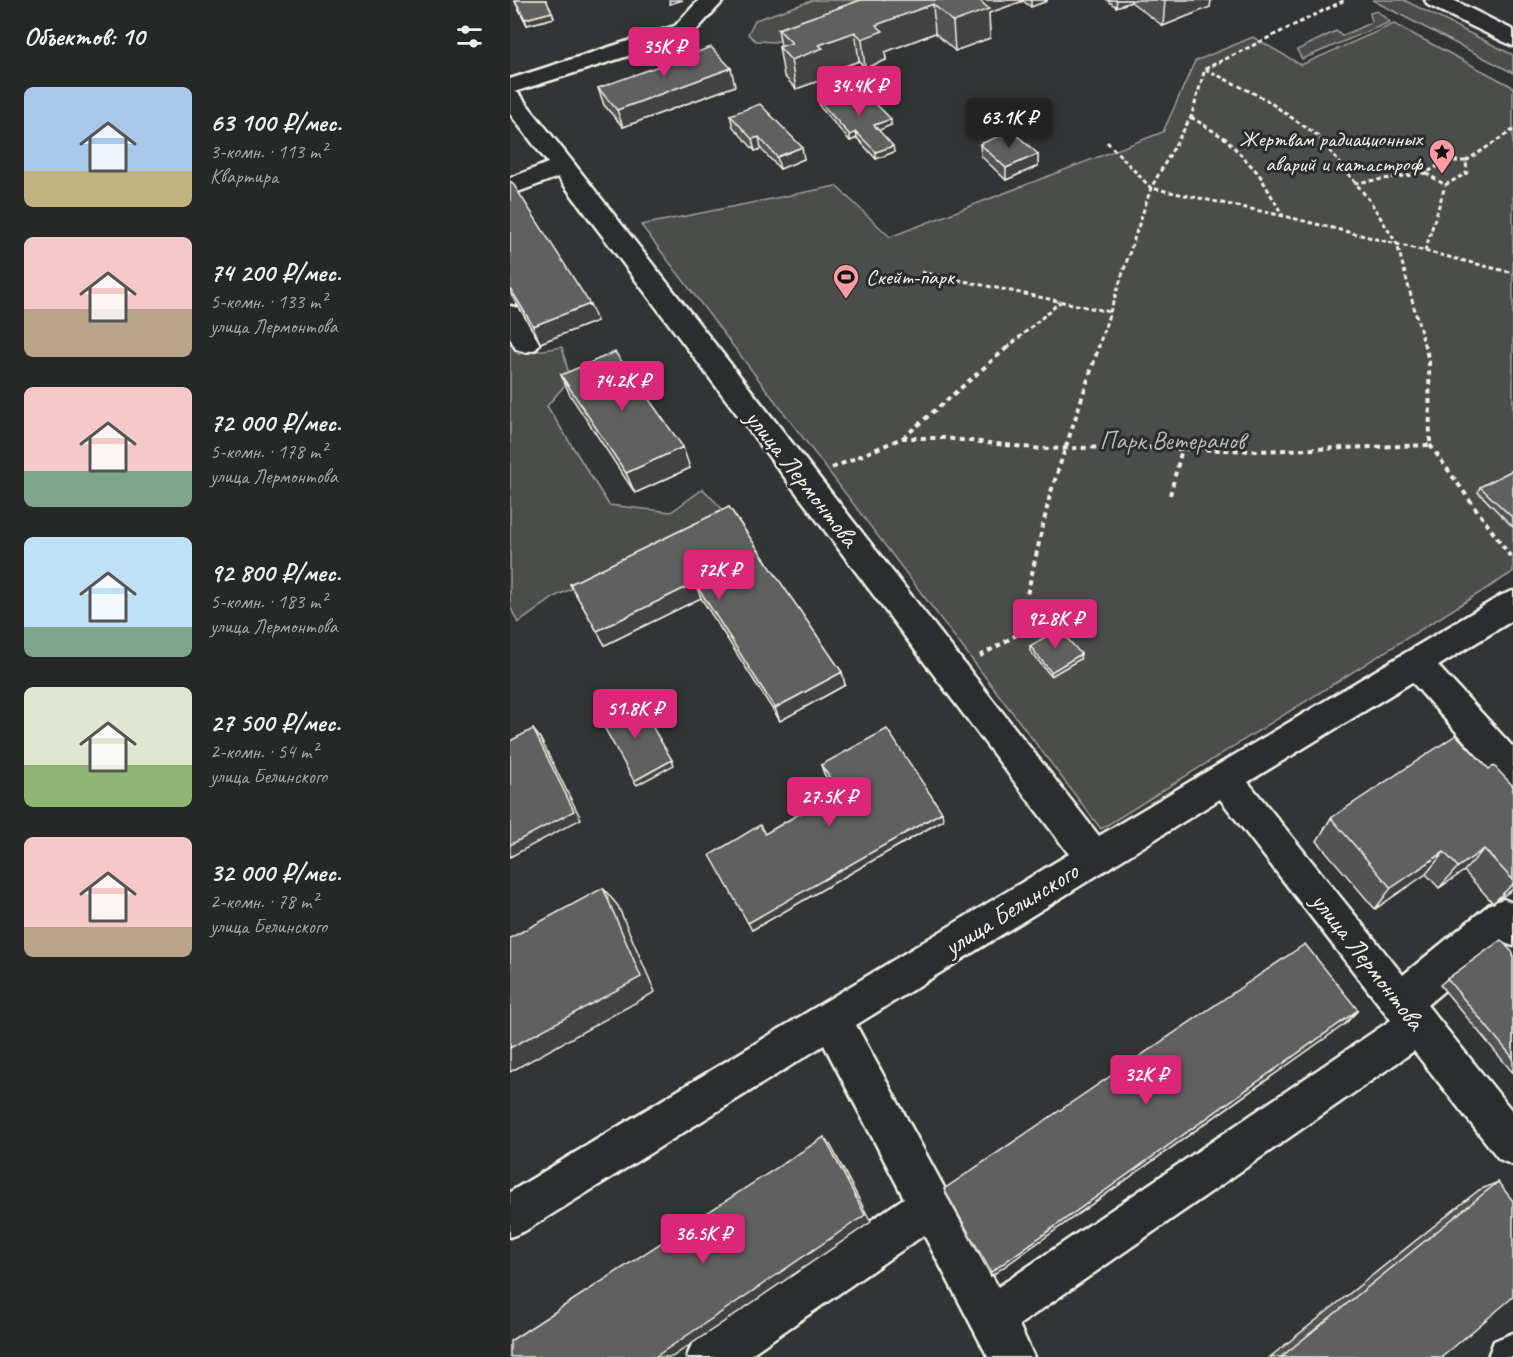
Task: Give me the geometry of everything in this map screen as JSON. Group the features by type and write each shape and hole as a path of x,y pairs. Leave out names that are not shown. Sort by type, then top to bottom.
{"street":[{"path":"510,86 683,31 704,6 713,0"},
{"path":"1436,0 1513,39"},
{"name":"улица Лермонтова","path":"510,98 1094,858"},
{"path":"510,187 563,166"},
{"path":"510,315 526,342"},
{"name":"улица Белинского","path":"510,1216 1224,778 1513,604"},
{"path":"1415,663 1513,771"},
{"name":"улица Лермонтова","path":"1224,778 1513,1145"},
{"path":"991,1318 1409,1013 1503,917 1513,928"},
{"path":"831,1019 1012,1357"},
{"path":"709,1357 930,1205"}],"path":[{"path":"952,672 1018,634 1050,495 1151,188 1191,117 1205,69 1345,0"},
{"path":"1205,69 1265,99 1318,136 1370,201 1397,244 1429,361 1430,445 1513,560"},
{"path":"1191,117 1226,139 1259,174 1284,216"},
{"path":"1354,183 1426,173 1446,161 1466,161 1513,130"},
{"path":"1107,142 1151,188 1284,216 1513,273"},
{"path":"1425,251 1445,185 1467,173 1466,161"},
{"path":"1426,173 1445,185"},
{"path":"921,272 1110,312"},
{"path":"804,481 902,438 1060,302"},
{"path":"902,438 944,438 1042,449 1257,451 1430,445"},
{"path":"1170,495 1182,449"}],"green space":[{"path":"814,0 895,0 775,42 756,41 748,34 755,20"},
{"path":"1372,0 1404,0 1513,55 1513,73"},
{"path":"1377,11 1390,22 1302,59 1297,50 1336,31 1342,36 1372,22 1370,13"},
{"name":"Парк Ветеранов","path":"1394,24 1513,87 1513,572 1101,829 641,225 836,186 890,237 1163,132 1195,61 1253,37 1301,65"},
{"path":"510,341 518,354 562,347 570,379 547,406 609,505 671,512 703,489 729,516 556,596 518,623 510,606"}],"building":[{"path":"515,0 546,0 552,12 525,19"},
{"path":"861,0 979,0 989,9 953,22 933,4 876,25 883,31 862,39 855,32 819,45 823,48 791,60 779,47 792,43 778,29"},
{"path":"711,47 731,68 617,110 598,88"},
{"path":"859,87 891,119 874,125 893,146 876,152 856,132 850,135 819,101"},
{"path":"760,104 802,147 777,157 759,137 752,139 730,115"},
{"path":"1012,131 1038,154 1006,168 980,144"},
{"path":"510,182 590,304 533,326 510,288"},
{"path":"615,352 683,447 626,473 561,375"},
{"path":"1513,470 1513,518 1480,487"},
{"path":"729,507 842,672 775,708 695,583 597,631 570,584"},
{"path":"1059,629 1081,654 1051,672 1030,646"},
{"path":"636,699 672,760 634,781 599,718"},
{"path":"533,729 574,811 510,845 510,741"},
{"path":"887,729 942,812 748,923 710,855 760,825 765,834 839,791 821,765"},
{"path":"1456,735 1489,769 1494,766 1513,786 1513,880 1484,849 1458,867 1444,852 1391,888 1331,818"},
{"path":"603,888 641,977 510,1048 510,938"},
{"path":"1501,940 1513,953 1513,1058 1447,979"},
{"path":"1305,944 1358,1010 991,1272 944,1189"},
{"path":"824,1137 865,1215 655,1357 510,1357 510,1341"},
{"path":"1498,1182 1513,1201 1513,1297 1442,1357 1281,1357"}],"place":[{"name":"Жертвам радиационных аварий и катастроф","path":"1442,175"},
{"name":"Скейт-парк","path":"846,300"}]}
